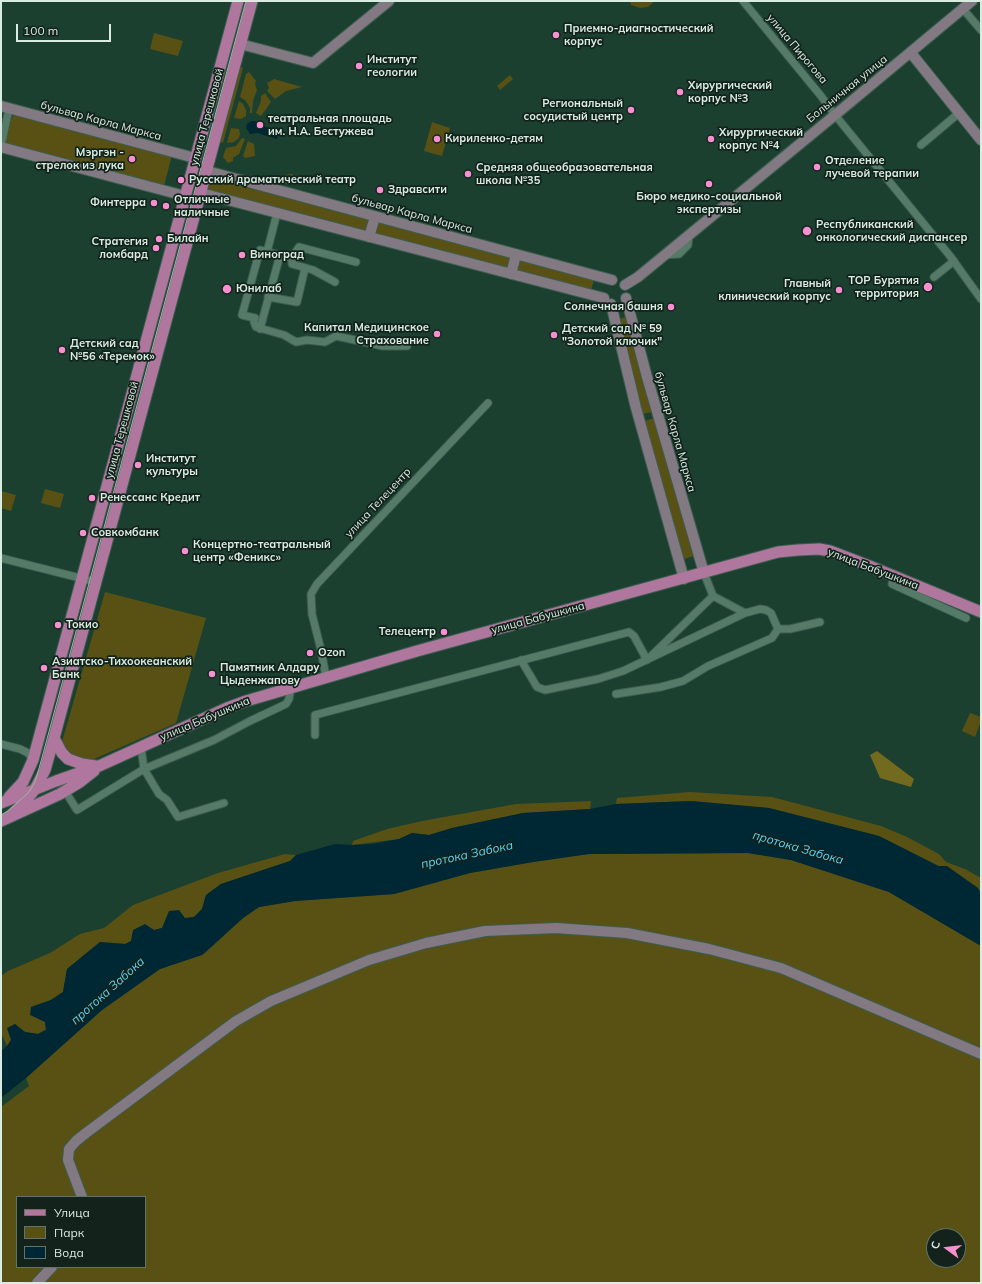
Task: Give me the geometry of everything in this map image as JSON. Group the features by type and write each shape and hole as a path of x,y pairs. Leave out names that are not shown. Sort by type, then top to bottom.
{"main road":[{"name":"улица Терешковой","path":"2,803 24,782 33,758 238,1"},
{"name":"улица Терешковой","path":"5,819 24,803 35,789 45,770 252,1"},
{"path":"227,41 240,44"},
{"name":"улица Бабушкина","path":"2,803 35,789 99,766 227,708 326,678 778,552 819,549 841,554 981,612"},
{"path":"54,738 62,753 68,759 82,764 99,766"},
{"path":"33,758 65,790"},
{"name":"улица Бабушкина","path":"5,819 80,782 99,766"}],"street":[{"path":"240,44 313,63 389,1"},
{"name":"улица Пирогова","path":"743,1 954,261 981,299"},
{"name":"Больничная улица","path":"625,285 638,277 911,53 972,1"},
{"path":"963,9 981,30"},
{"path":"911,53 981,140"},
{"path":"5,108 1,146 185,196"},
{"name":"бульвар Карла Маркса","path":"5,108 195,158"},
{"path":"921,145 959,113"},
{"name":"бульвар Карла Маркса","path":"207,171 612,280"},
{"path":"201,193 511,274 608,301 621,303 626,298 627,292 625,285 620,281 612,280 604,287 603,294 608,301 684,579"},
{"path":"267,252 277,213"},
{"path":"369,237 375,217"},
{"path":"335,282 313,270 292,264 292,258 299,247 356,262"},
{"path":"259,319 242,315 260,250 292,258"},
{"path":"280,255 268,297 259,319 254,322 256,327 284,335 296,342 307,340 324,342 336,336 383,346 407,346"},
{"path":"511,274 516,255"},
{"path":"934,277 954,261"},
{"path":"268,297 297,302 305,268"},
{"name":"бульвар Карла Маркса","path":"626,298 704,573"},
{"name":"улица Телецентр","path":"326,678 312,614 311,594 317,584 488,403"},
{"path":"639,418 658,413"},
{"path":"1,558 82,580 96,582"},
{"path":"704,573 713,596 745,613"},
{"path":"894,576 892,584 966,618"},
{"path":"646,660 713,596"},
{"path":"521,660 537,687 545,690 598,679 622,671 745,613 760,609 771,613 778,629"},
{"path":"778,629 790,629 820,622"},
{"path":"616,694 683,682 708,666 772,638 778,629"},
{"path":"315,735 315,715 629,632 634,636 646,660"},
{"path":"65,790 77,810 144,770 214,740 286,704 289,699 291,688"},
{"path":"1,744 20,749 28,753 33,758"},
{"path":"141,747 144,770 159,794 167,800 178,817 224,803"},
{"path":"82,1196 68,1160 69,1149 76,1141 236,1021 271,1001 369,960 426,943 486,931 556,928 627,933 708,949 780,968 981,1054"},
{"path":"37,1283 51,1268"}],"green space":[{"path":"630,1 655,1 648,7 640,8 631,5"},
{"path":"154,33 183,41 178,56 150,49"},
{"path":"241,67 243,68 223,143 218,141 238,69"},
{"path":"249,72 256,81 255,84 257,90 253,101 252,113 250,113 250,108 246,101 240,97 246,74"},
{"path":"510,75 513,79 500,90 497,86"},
{"path":"274,79 302,87 286,91 275,99 267,91 269,88 267,83"},
{"path":"265,93 271,102 261,116 256,113 261,101 261,96"},
{"path":"239,101 243,104 246,110 246,116 241,119 234,118"},
{"path":"15,114 172,155 164,186 7,144 6,141 12,117"},
{"name":"Кириленко-детям","path":"432,122 450,128 442,156 424,151"},
{"path":"231,128 239,129 239,138 234,142 227,143"},
{"path":"242,138 245,139 239,154 233,158 233,161 228,163 223,157 226,148 236,146"},
{"path":"248,141 254,144 255,156 245,158 243,156"},
{"path":"293,174 289,185 283,183 283,176"},
{"path":"210,178 369,220 367,232 207,190"},
{"path":"378,222 511,257 509,269 375,235"},
{"path":"519,260 594,279 591,291 516,271"},
{"path":"628,316 652,412 643,414 617,320"},
{"path":"654,418 694,556 681,560 645,421"},
{"path":"45,489 64,494 60,508 41,503"},
{"path":"1,491 16,495 11,511 1,508"},
{"path":"105,592 206,618 176,723 94,759 76,759 63,747 63,738"},
{"path":"970,713 981,717 975,737 962,731"},
{"path":"690,792 772,797 881,826 907,837 939,854 946,862 965,869 981,878 981,894 978,888 939,866 879,836 769,808 691,801 616,804 617,798"},
{"path":"591,801 590,809 523,813 452,828 429,835 412,833 399,839 352,845 353,841 387,829 422,821 516,804"},
{"path":"748,853 791,860 889,892 981,946 981,1283 1,1283 1,1107 29,1086 26,1078 102,1010 160,969 204,954 243,918 259,907 295,901 394,894 470,873 589,854"},
{"path":"285,854 296,855 290,861 221,884 206,895 202,909 194,917 185,918 154,930 125,944 100,942 67,969 63,992 51,1000 31,1007 31,1015 45,1022 46,1029 38,1034 25,1032 14,1024 11,1040 7,1046 1,1033 1,976 8,971 50,953 80,934 104,928 133,905 218,873"}],"shaded area":[{"path":"877,751 914,779 911,787 880,778 870,755"}],"water":[{"path":"251,121 255,121 260,125 279,131 277,139 257,133 250,134 246,128 247,124"},
{"name":"протока Забока","path":"691,801 769,808 879,836 938,866 947,866 978,888 981,894 981,946 889,892 791,860 748,853 589,854 533,862 470,873 394,894 295,901 259,907 243,918 202,955 160,969 102,1010 26,1078 1,1098 1,1051 11,1040 7,1028 15,1024 25,1032 38,1034 46,1030 45,1022 30,1015 31,1007 51,1000 63,992 67,969 100,942 125,944 131,941 133,930 145,924 154,930 162,928 169,911 179,910 185,918 194,917 202,909 206,895 221,884 290,861 296,855 335,844 372,844 399,839 412,833 429,835 452,828 523,813 590,809 616,804"}],"tram line":[{"path":"1,815 8,811 29,792 35,782 246,1"}],"place":[{"name":"Приемно-диагностический корпус","path":"556,35"},
{"name":"Институт геологии","path":"359,66"},
{"name":"Хирургический корпус №3","path":"680,92"},
{"name":"Региональный сосудистый центр","path":"631,110"},
{"name":"театральная площадь им. Н.А. Бестужева","path":"260,125"},
{"name":"Кириленко-детям","path":"437,139"},
{"name":"Хирургический корпус №4","path":"711,139"},
{"name":"Мэргэн - стрелок из лука","path":"132,159"},
{"name":"Отделение лучевой терапии","path":"817,167"},
{"name":"Средняя общеобразовательная школа №35","path":"468,174"},
{"name":"Русский драматический театр","path":"181,180"},
{"name":"Бюро медико-социальной экспертизы","path":"709,184"},
{"name":"Здравсити","path":"380,190"},
{"name":"Финтерра","path":"154,203"},
{"name":"Отличные наличные","path":"166,206"},
{"name":"Республиканский онкологический диспансер","path":"807,231"},
{"name":"Билайн","path":"159,239"},
{"name":"Стратегия ломбард","path":"156,248"},
{"name":"Виноград","path":"242,255"},
{"name":"ТОР Бурятия территория","path":"928,287"},
{"name":"Юнилаб","path":"227,289"},
{"name":"Главный клинический корпус","path":"839,290"},
{"name":"Солнечная башня","path":"671,307"},
{"name":"Капитал Медицинское Страхование","path":"437,334"},
{"name":"Детский сад № 59 \"Золотой ключик\"","path":"554,335"},
{"name":"Детский сад №56 «Теремок»","path":"62,350"},
{"name":"Институт культуры","path":"138,465"},
{"name":"Ренессанс Кредит","path":"92,498"},
{"name":"Совкомбанк","path":"83,533"},
{"name":"Концертно-театральный центр «Феникс»","path":"185,551"},
{"name":"Токио","path":"58,625"},
{"name":"Телецентр","path":"444,632"},
{"name":"Ozon","path":"310,653"},
{"name":"Азиатско-Тихоокеанский Банк","path":"44,668"},
{"name":"Памятник Алдару Цыденжапову","path":"212,674"}]}
